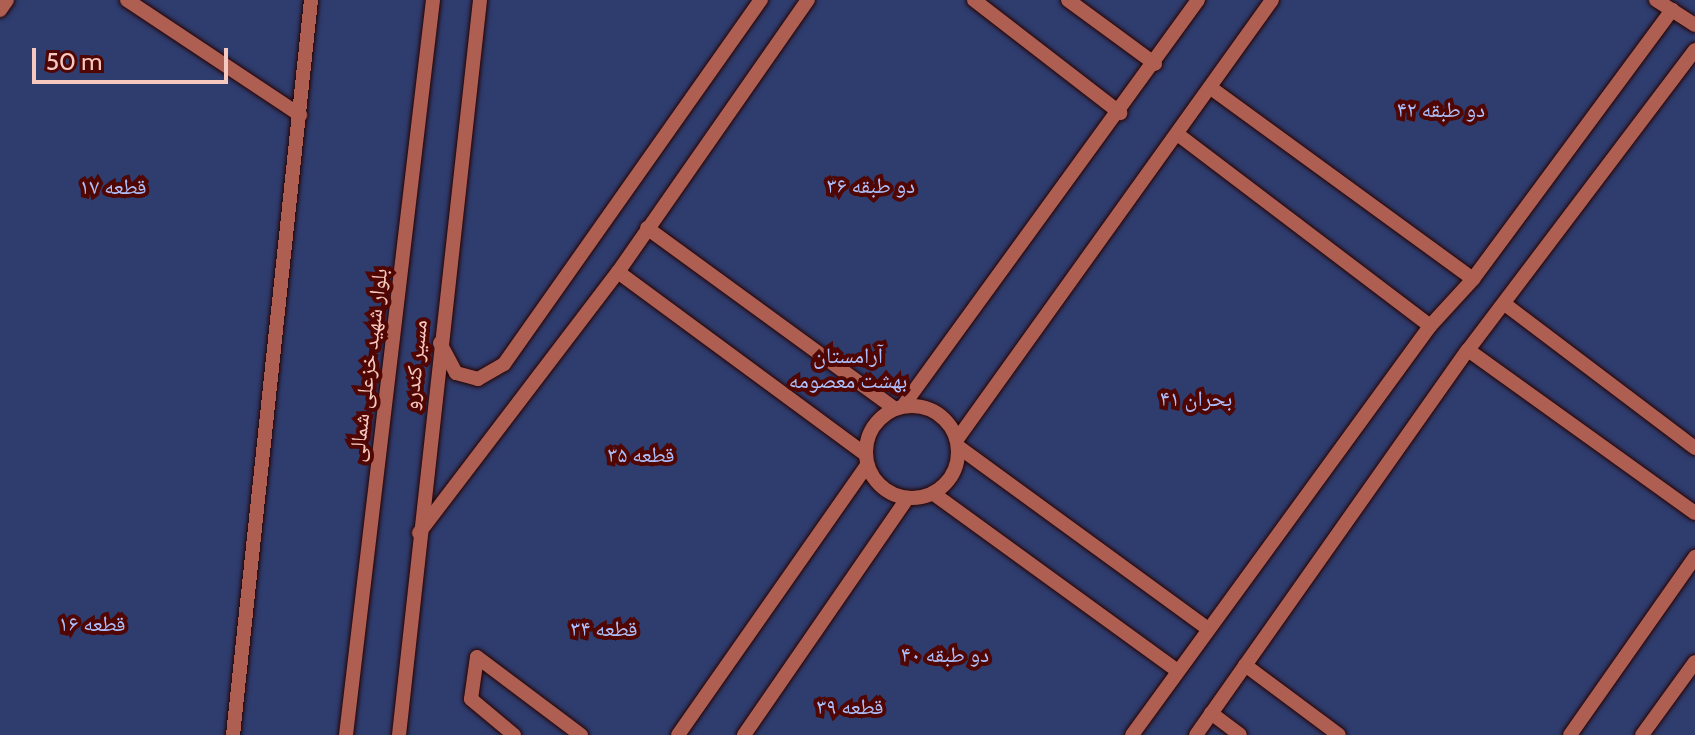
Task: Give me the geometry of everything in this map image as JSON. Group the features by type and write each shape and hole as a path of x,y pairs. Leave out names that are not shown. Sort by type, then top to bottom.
{"lane":[{"path":"0,10 7,0"},
{"path":"127,0 300,115"},
{"path":"233,735 311,0"},
{"name":"بلوار شهید خزعلی شمالی","path":"346,735 433,0"},
{"name":"مسیر کندرو","path":"399,735 480,0"},
{"path":"440,342 456,373 478,379 504,364 761,0"},
{"path":"419,533 618,272 808,0"},
{"path":"974,0 1120,113"},
{"path":"1068,0 1155,64"},
{"path":"678,735 866,459 879,419 899,408 1120,113 1198,0"},
{"path":"618,272 866,459 883,488 907,499 934,494 954,475 959,443 1180,136 1272,0"},
{"path":"1656,0 1695,25"},
{"path":"1132,735 1430,326 1473,279 1672,10"},
{"path":"1196,735 1468,350 1506,305 1695,50"},
{"path":"1211,88 1473,279"},
{"path":"1180,136 1430,326"},
{"path":"647,228 899,408 926,407 945,418 959,443 1208,629"},
{"path":"1506,305 1695,448"},
{"path":"1468,350 1695,513"},
{"path":"934,494 1178,671"},
{"path":"744,735 907,499"},
{"path":"1570,735 1695,557"},
{"path":"514,735 471,699 477,657 581,735"},
{"path":"1642,735 1695,662"},
{"path":"1245,665 1339,735"},
{"path":"1211,713 1240,735"}],"green space":[{"name":"آرامستان بهشت معصومه","path":"0,0 1695,0 1695,735 0,735"}],"park label":[{"name":"۴۲ دو طبقه","path":"1441,110"},
{"name":"۳۶ دو طبقه","path":"871,186"},
{"name":"قطعه ۱۷","path":"113,187"},
{"name":"۴۱ بحران","path":"1196,399"},
{"name":"قطعه ۳۵","path":"641,455"},
{"name":"قطعه ۱۶","path":"92,624"},
{"name":"قطعه ۳۴","path":"604,629"},
{"name":"۴۰ دو طبقه","path":"945,655"},
{"name":"قطعه ۳۹","path":"850,707"}]}
